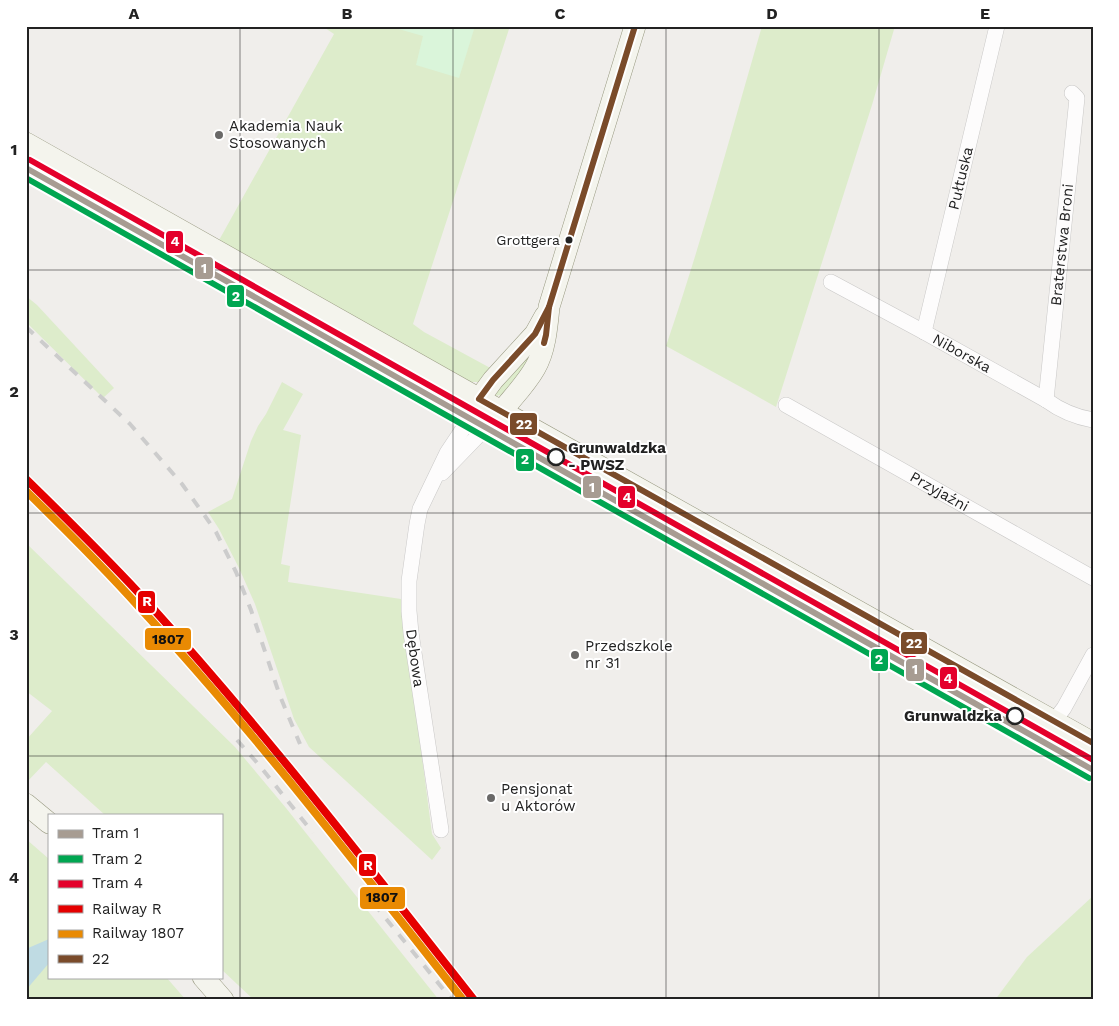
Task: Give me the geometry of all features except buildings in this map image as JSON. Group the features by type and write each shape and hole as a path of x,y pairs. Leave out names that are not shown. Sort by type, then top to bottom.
{"main road":[{"path":"501,412 528,380 536,367 546,335 550,308 635,26"},
{"path":"26,144 1093,743"},
{"path":"479,399 493,380 534,334 550,308"},
{"path":"26,804 48,822"},
{"path":"204,978 223,1000"}],"street":[{"name":"Pułtuska","path":"924,332 997,26"},
{"name":"Braterstwa Broni","path":"1046,400 1077,98 1072,93"},
{"name":"Niborska","path":"831,282 1046,400 1064,412 1093,420"},
{"name":"Dębowa","path":"442,830 409,610 410,581 420,509 447,453 465,426 479,399"},
{"name":"Przyjaźni","path":"786,405 1093,578"},
{"name":"Dębowa","path":"430,488 501,412"},
{"path":"1054,721 1064,708 1093,655"}],"green space":[{"path":"322,26 510,26 413,324 424,332 494,370 479,382 469,382 218,242 334,34"},
{"path":"388,26 475,26 459,78 416,65 423,36"},
{"path":"762,26 895,26 872,105 776,407 666,346 704,227"},
{"path":"26,156 122,210 115,226 26,177"},
{"path":"26,296 37,305 114,388 103,398 26,322"},
{"path":"537,347 505,394 496,396 497,389"},
{"path":"282,382 303,394 283,430 301,435 281,564 290,566 288,582 401,599 432,834 441,848 432,860 309,747 294,719 255,604 239,568 208,512 232,499 251,441"},
{"path":"510,427 533,438 530,444 588,476 591,471 1005,707 1003,710 1093,755 1093,775 490,433 497,429"},
{"path":"26,543 235,747 439,1000 254,1000 222,970 222,814 104,814 46,762 26,783 26,740 52,711 26,691"},
{"path":"26,839 48,858 48,978 167,978 186,1000 26,1000"},
{"path":"1093,896 1093,1000 995,1000 1027,957"}],"water":[{"path":"48,939 48,964 26,990 26,949"}],"railway":[{"path":"26,327 130,424 182,484 216,532 236,572 280,696 300,744"},
{"path":"237,740 313,833"},
{"path":"361,888 452,1000"},
{"path":"422,947 440,976"}],"tram line":[{"name":"4","path":"30,160 1093,760"},
{"name":"1","path":"26,168 1093,770"},
{"name":"2","path":"26,178 1089,778"}],"rail line":[{"name":"R","path":"26,479 88,540 191,651 314,798 474,1000"},
{"name":"1807","path":"26,491 70,534 183,655 265,751 463,1000"}],"transit line":[{"name":"22","path":"544,343 549,307 635,26"},
{"name":"22","path":"549,307 535,334 493,380 479,399 1093,743"}],"place":[{"name":"Akademia Nauk Stosowanych","path":"219,135"},
{"name":"Grottgera","path":"569,240"},
{"name":"Grunwaldzka - PWSZ","path":"556,457"},
{"name":"Przedszkole nr 31","path":"575,655"},
{"name":"Grunwaldzka","path":"1015,716"},
{"name":"Pensjonat u Aktorów","path":"491,798"}]}
